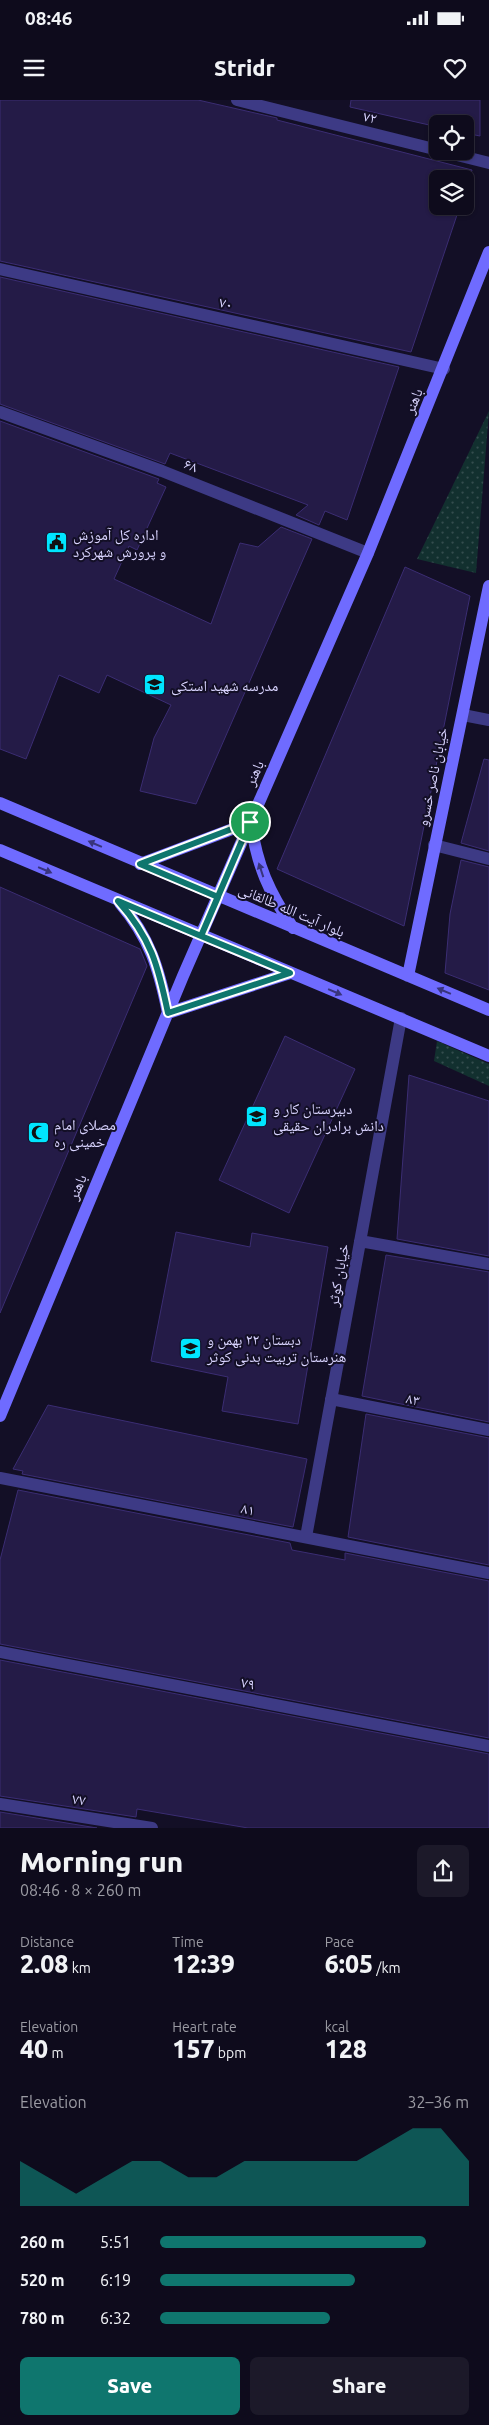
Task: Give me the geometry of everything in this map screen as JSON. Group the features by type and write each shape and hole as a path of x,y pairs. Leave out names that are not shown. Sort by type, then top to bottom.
{"main road":[{"name":"باهنر","path":"0,1416 168,1013 368,553 444,369 489,252"},
{"name":"خیابان ناصر خسرو","path":"408,976 489,586"},
{"name":"بلوار آیت الله طالقانی","path":"0,803 140,864 489,1010"},
{"path":"140,864 250,822 255,853 263,878 274,901 293,928"},
{"path":"0,850 489,1056"},
{"path":"118,901 134,920 153,952 159,970 168,1013 290,973"}],"street":[{"name":"۷۲","path":"237,100 429,148"},
{"name":"۷۲","path":"474,159 489,163"},
{"name":"۷۰","path":"0,269 444,369"},
{"name":"۶۸","path":"0,412 162,471 368,553"},
{"path":"463,715 489,720"},
{"path":"434,845 489,859"},
{"name":"خیابان کوثر","path":"306,1537 400,1018"},
{"path":"360,1240 489,1264"},
{"name":"۸۳","path":"331,1399 489,1430"},
{"name":"۸۱","path":"0,1478 489,1573"},
{"name":"۷۹","path":"0,1652 489,1746"},
{"name":"۷۷","path":"0,1804 152,1828"}],"green space":[{"path":"489,411 476,573 417,559"},
{"path":"437,1041 489,1064 489,1086 434,1061"}],"building":[{"path":"0,100 198,100 277,118 277,120 472,170 429,170 429,215 457,215 411,352 0,261"},
{"path":"351,100 480,100 480,136 474,135 474,115 429,115 429,125 350,107"},
{"path":"0,277 399,367 347,520 325,511 319,525 296,515 308,505 170,453 165,464 0,404"},
{"path":"0,421 159,479 157,483 166,487 137,550 129,546 114,579 211,624 240,543 258,547 281,527 312,539 196,804 140,791 154,738 171,705 107,675 99,693 59,675 26,759 0,749"},
{"path":"405,567 470,596 404,926 277,869"},
{"path":"484,759 489,760 489,851 461,843"},
{"path":"461,860 489,867 489,990 445,973 450,914"},
{"name":"مصلای امام خمینی ره","path":"0,887 140,949 147,966 0,1313"},
{"path":"285,1036 355,1069 289,1213 219,1180"},
{"path":"409,1075 489,1101 489,1256 397,1239"},
{"path":"176,1232 250,1247 252,1233 328,1247 298,1424 222,1411 228,1377 151,1361"},
{"path":"386,1255 489,1272 489,1422 362,1396"},
{"path":"48,1405 307,1459 293,1527 22,1474 23,1471 13,1469"},
{"path":"366,1414 489,1438 489,1565 348,1537"},
{"path":"18,1490 290,1543 292,1550 345,1560 345,1553 489,1581 489,1738 0,1644 0,1560"},
{"path":"0,1660 489,1754 489,1828 248,1828 137,1809 136,1817 0,1796"},
{"path":"0,1812 97,1828 0,1828"}],"place":[{"name":"اداره کل آموزش و پرورش شهرکرد","path":"57,543"},
{"name":"مدرسه شهید استکی","path":"155,685"},
{"name":"دبیرستان کار و دانش برادران حقیقی","path":"257,1117"},
{"name":"مصلای امام خمینی ره","path":"38,1133"},
{"name":"دبستان ۲۲ بهمن و هنرستان تربیت بدنی کوثر","path":"191,1348"}],"route":[{"path":"250,822 140,864 218,897 201,936 118,901 134,920 153,952 159,970 168,1013 290,973 201,936 218,897 250,822"}]}
